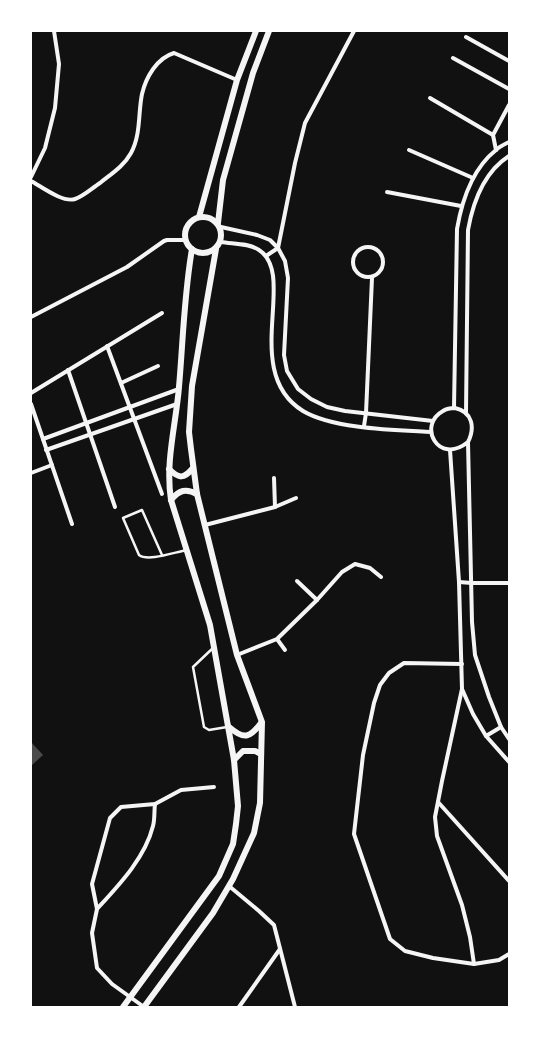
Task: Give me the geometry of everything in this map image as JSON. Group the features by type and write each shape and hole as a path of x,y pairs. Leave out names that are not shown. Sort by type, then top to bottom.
{"main road":[{"path":"199,217 237,80 256,31"},
{"path":"144,1007 213,913 229,886 244,858 254,833 260,803 262,722 237,655 197,494 189,432 192,386 216,249 221,242 219,225 223,180 253,73 269,31"},
{"path":"216,249 208,253 199,253 192,250 186,240 185,233 192,220 199,217 209,217 219,225"},
{"path":"123,1007 219,876 233,844 238,806 234,760 229,727 210,625 171,500 169,484 169,470 179,388 188,270 192,250"},
{"path":"169,470 178,476 184,476 193,468"},
{"path":"171,500 181,490 187,490 197,494"},
{"path":"229,727 243,736 253,733 262,722"},
{"path":"234,760 243,751 255,751 261,754"}],"street":[{"path":"31,178 45,148 55,108 59,64 54,31"},
{"path":"266,256 278,248 295,163 305,123 354,31"},
{"path":"466,37 509,61"},
{"path":"31,181 63,199 73,200 82,196 118,170 131,153 138,130 142,94 148,78 157,63 166,55 174,53 237,80"},
{"path":"453,58 509,88"},
{"path":"430,98 493,135"},
{"path":"496,150 493,135 509,105"},
{"path":"454,408 457,229 461,206 473,178 484,163 496,150 509,142"},
{"path":"409,150 473,178"},
{"path":"466,413 468,230 472,210 486,180 503,160 509,156"},
{"path":"387,192 461,206"},
{"path":"219,225 270,240 278,248 285,261 288,278 284,355 287,371 298,389 311,399 327,407 433,421"},
{"path":"31,317 126,266 164,241 186,240"},
{"path":"221,242 251,246 260,250 266,256 271,267 274,282 271,356 277,380 289,399 303,410 320,418 364,426 431,432"},
{"path":"366,247 376,249 380,252 382,257 382,268 380,272 372,278 360,275 354,267 353,262 356,252 366,247"},
{"path":"364,426 366,413 372,278"},
{"path":"31,393 162,313"},
{"path":"107,346 162,494"},
{"path":"121,384 158,366"},
{"path":"68,370 115,507"},
{"path":"43,439 179,388"},
{"path":"31,404 72,524"},
{"path":"46,450 177,404"},
{"path":"454,408 466,413 472,422 473,432 468,442 460,448 450,450 441,447 434,441 431,432 433,421 438,414 446,409 454,408"},
{"path":"468,442 472,622 475,655 501,727 509,739"},
{"path":"450,450 459,582 462,689 435,817 437,836 462,905 470,937 474,964"},
{"path":"31,473 52,465"},
{"path":"274,478 276,507"},
{"path":"205,525 276,507 296,498"},
{"path":"237,655 277,638 317,600 342,572 355,564 370,568 381,577"},
{"path":"297,581 317,600"},
{"path":"459,582 509,583"},
{"path":"277,638 285,650"},
{"path":"462,664 404,663 389,673 380,685 374,703 363,755 354,834 390,939 405,951 433,958 474,964 499,960 509,954"},
{"path":"462,689 473,714 486,736 509,762"},
{"path":"486,736 501,727"},
{"path":"144,1007 112,984 97,968 92,933 97,909 92,884 110,818 121,807 155,804 181,790 214,787"},
{"path":"438,802 509,881"},
{"path":"97,909 115,890 142,854 153,825 155,804"},
{"path":"229,886 274,925 295,1007"},
{"path":"239,1007 280,949"}],"lane":[{"path":"162,555 142,510 123,518 139,555 142,558 146,558 162,555 187,550"},
{"path":"214,646 193,667 198,697 204,727 206,729 209,730 229,727"}],"building":[{"path":"31,742 43,755 31,766"}]}
